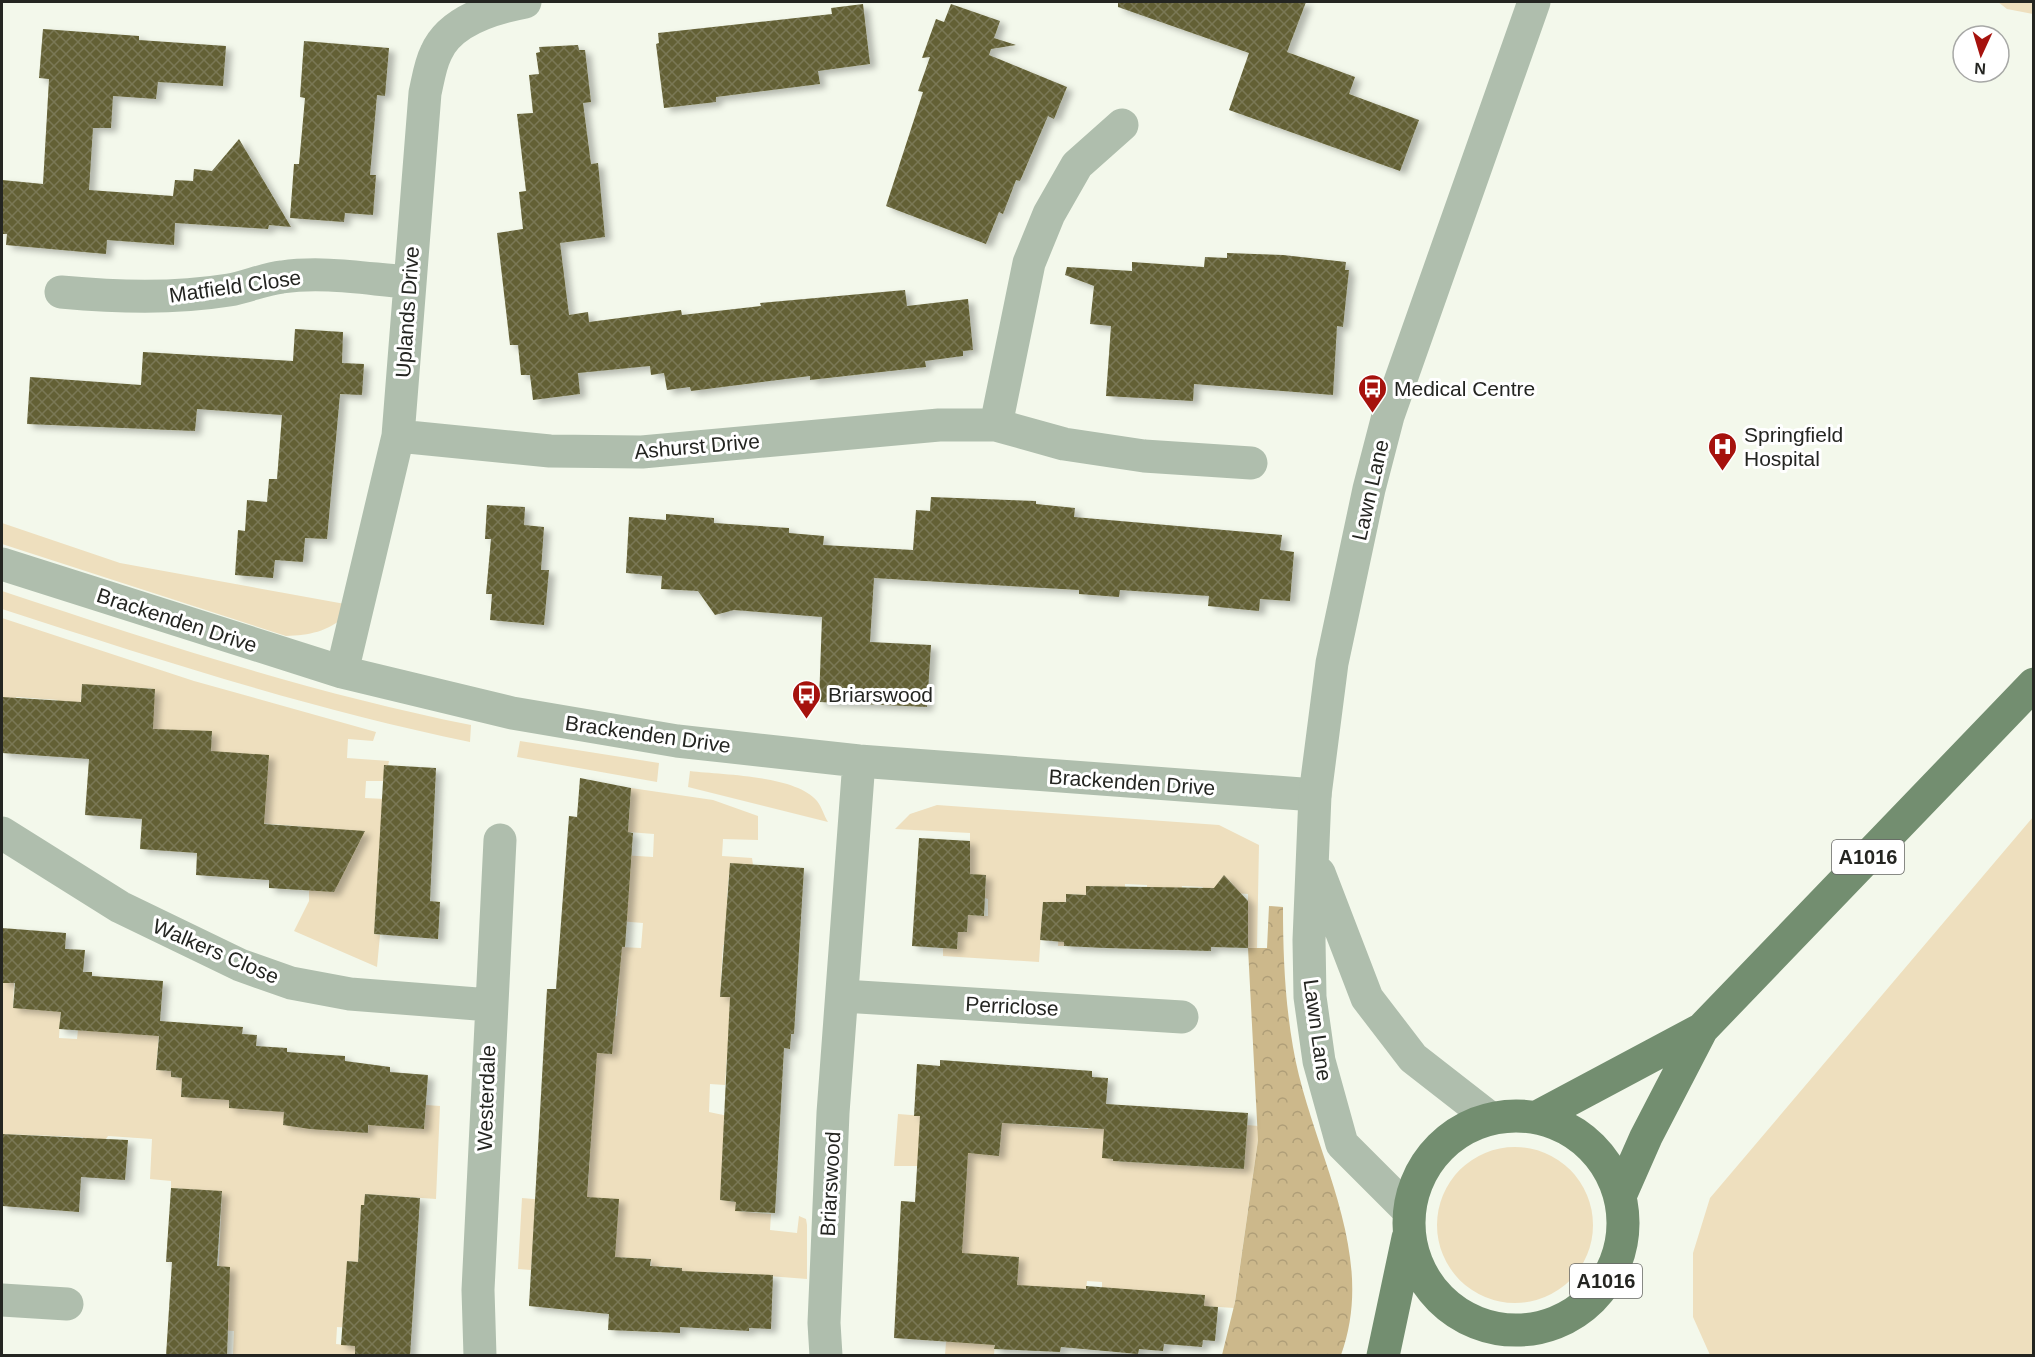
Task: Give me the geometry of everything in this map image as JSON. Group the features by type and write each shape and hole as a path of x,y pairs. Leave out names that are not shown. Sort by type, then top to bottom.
{"main road":[{"name":"A1016","path":"1620,1196 1646,1137 1702,1029 2034,684"},
{"name":"A1016","path":"1537,1117 1702,1029"},
{"name":"A1016","path":"1383,1356 1408,1223 1421,1171 1435,1151 1450,1137 1490,1118 1537,1117 1562,1125 1585,1140 1603,1160 1620,1196 1624,1226 1621,1248 1604,1285 1577,1312 1558,1322 1535,1329 1500,1329 1479,1324 1454,1311 1433,1292 1419,1269 1408,1223"},
{"name":"A1016","path":"1507,1356 1535,1329"}],"street":[{"name":"Uplands Drive","path":"342,672 399,436 425,93 436,51 457,27 495,8 525,2"},
{"name":"Lawn Lane","path":"1408,1223 1342,1144 1319,1062 1310,997 1309,940 1316,795 1332,663 1369,489 1388,416 1534,2"},
{"path":"996,425 1029,263 1049,214 1077,165 1122,125"},
{"name":"Matfield Close","path":"61,292 110,297 168,297 229,290 282,277 327,275 409,282"},
{"name":"Ashurst Drive","path":"399,436 550,451 642,452 939,425 996,425 1064,444 1143,456 1251,463"},
{"name":"Brackenden Drive","path":"2,564 342,672 512,713 677,741 859,760 1316,795"},
{"name":"Briarswood","path":"826,1356 824,1323 833,1113 859,760"},
{"name":"Walkers Close","path":"2,833 120,907 240,965 291,983 350,994 490,1005"},
{"name":"Westerdale","path":"480,1356 478,1290 490,1005 500,840"},
{"name":"Lawn Lane","path":"1313,857 1367,998 1413,1058 1490,1118"},
{"name":"Perriclose","path":"843,996 1182,1017"},
{"path":"2,1300 67,1304"}],"shaded area":[{"path":"1998,2 2033,2 2033,14 2007,9"},
{"path":"2,523 120,563 345,604 345,616 332,626 318,632 286,636 2,544"},
{"path":"2,591 293,682 471,725 470,742 293,699 60,628 2,609"},
{"path":"2,618 194,681 376,732 373,741 348,739 347,758 389,761 385,781 366,781 365,798 385,799 374,934 380,935 377,967 294,931 309,901 309,888 304,887 308,827 260,823 249,800 56,725 58,700 16,697 12,748 10,698 2,697","holes":["82,684 96,722 79,721","141,688 155,689 152,728","196,731 212,732 210,768"]},
{"path":"520,741 659,763 657,782 517,757"},
{"path":"690,771 739,775 793,786 807,792 817,801 828,822 688,787"},
{"path":"631,788 713,800 758,816 758,840 723,839 722,856 752,858 753,865 729,874 727,899 749,946 723,945 720,996 744,998 727,1057 725,1085 710,1084 709,1112 728,1116 720,1200 736,1202 736,1211 771,1214 770,1230 797,1233 799,1216 806,1219 807,1225 807,1279 718,1272 682,1274 682,1268 659,1266 655,1328 651,1259 616,1257 615,1273 533,1244 531,1270 518,1269 522,1198 568,1202 569,1186 588,1186 598,1015 617,1016 618,996 600,995 620,947 641,948 643,923 570,917 575,852 653,857 654,834 628,832"},
{"path":"937,805 1219,825 1259,845 1257,948 1248,948 1248,894 1234,893 1234,886 1230,881 1221,880 1215,892 1203,892 1203,887 1182,886 1181,890 1147,889 1147,885 1125,884 1125,887 1087,886 1086,895 1066,894 1064,946 1058,946 1060,902 1043,902 1039,962 943,956 943,948 957,949 958,932 967,932 968,915 988,916 988,899 985,898 986,876 970,874 970,833 895,829 910,814"},
{"path":"2033,817 2033,1355 1710,1355 1693,1317 1693,1253 1710,1198"},
{"path":"2,983 14,983 13,1008 62,988 59,1038 77,1039 78,1030 159,1032 156,1070 171,1071 171,1077 182,1078 181,1097 231,1082 229,1108 252,1103 368,1132 369,1121 381,1125 424,1128 426,1105 440,1106 436,1199 365,1194 364,1205 361,1206 358,1262 347,1261 353,1328 337,1327 336,1344 355,1346 355,1355 233,1355 234,1331 216,1330 222,1192 171,1188 171,1181 150,1179 152,1139 108,1136 81,1175 83,1137 2,1134"},
{"path":"898,1114 989,1121 987,1155 999,1155 1002,1123 1088,1129 1089,1126 1104,1126 1113,1161 1244,1169 1247,1125 1258,1126 1258,1140 1234,1308 1204,1306 1205,1295 1102,1290 1102,1282 1087,1281 1086,1289 997,1314 994,1355 945,1355 946,1342 949,1341 946,1166 894,1166"},
{"path":"1515,1147 1530,1148 1545,1153 1570,1170 1587,1195 1592,1210 1592,1240 1587,1255 1570,1280 1545,1297 1530,1302 1515,1303 1500,1302 1485,1297 1460,1280 1443,1255 1438,1240 1437,1225 1438,1210 1443,1195 1460,1170 1485,1153 1500,1148"}],"green space":[{"path":"1269,906 1283,907 1285,977 1293,1047 1347,1238 1352,1277 1351,1316 1341,1355 1222,1355 1235,1302 1258,1140 1248,948 1267,948"}],"building":[{"path":"1118,2 1306,2 1287,52 1355,77 1349,94 1419,120 1400,171 1229,110 1249,53 1118,7"},
{"path":"863,4 870,64 818,71 820,84 716,97 716,102 664,108 656,44 659,43 658,33 832,14 831,8"},
{"path":"951,4 1000,21 994,38 1016,45 991,49 989,55 1067,87 1054,119 1048,116 1020,181 1016,180 1003,214 999,212 986,244 886,206 923,92 918,91 930,57 922,58 936,19 944,22"},
{"path":"43,29 139,36 139,40 226,46 223,86 158,82 156,99 113,96 111,128 93,128 89,190 173,196 175,180 193,181 194,169 212,171 239,139 291,227 269,225 268,229 175,223 174,245 107,240 106,254 6,245 7,234 2,234 2,180 43,184 49,79 39,78"},
{"path":"304,41 389,48 385,96 377,95 370,175 376,175 373,215 345,213 344,222 290,218 294,164 299,164 305,98 300,97"},
{"path":"578,45 579,50 585,50 591,102 583,103 591,164 598,163 605,237 560,243 569,315 588,312 589,322 681,310 682,315 761,306 760,303 905,290 907,306 968,299 973,350 963,351 963,356 925,361 926,367 810,380 810,376 691,391 690,387 667,390 664,373 651,375 650,366 578,373 580,394 533,400 530,375 521,375 518,345 510,345 497,233 523,229 519,192 526,191 517,114 533,113 529,75 539,74 536,53 540,52 539,47"},
{"path":"1227,253 1283,255 1346,262 1345,270 1349,270 1343,327 1337,326 1333,395 1194,384 1193,401 1106,396 1111,326 1090,324 1094,286 1065,275 1067,267 1132,271 1132,262 1204,267 1205,257 1227,258"},
{"path":"295,329 343,332 342,363 364,364 362,395 340,394 327,539 305,538 303,562 275,560 273,578 235,575 238,530 245,531 247,500 267,502 269,479 277,479 282,415 197,409 195,431 27,424 30,377 141,385 143,352 293,361"},
{"path":"931,497 1036,501 1036,504 1075,508 1074,517 1282,535 1280,550 1294,552 1290,601 1260,599 1259,611 1208,606 1209,596 1120,590 1119,597 1079,594 1079,590 874,578 870,642 931,645 927,707 819,702 822,617 734,610 715,615 698,591 661,589 662,576 626,573 629,517 666,520 666,514 714,518 714,523 789,528 789,533 824,536 823,545 913,550 916,510 930,511"},
{"path":"487,505 525,507 524,525 544,527 541,570 549,570 544,625 490,620 492,594 486,594 491,539 485,539"},
{"path":"82,684 155,689 153,729 212,731 211,751 269,755 264,824 365,831 334,892 269,888 269,880 196,875 197,853 140,849 142,819 85,815 89,759 2,753 2,697 81,702"},
{"path":"384,765 436,768 430,901 440,902 438,939 374,934"},
{"path":"580,778 631,788 628,832 633,833 625,947 622,947 612,1054 597,1053 587,1197 619,1199 615,1257 651,1259 650,1266 682,1268 682,1271 773,1275 771,1329 749,1328 749,1331 680,1327 680,1333 608,1330 609,1314 529,1306 547,989 556,989 569,816 577,817"},
{"path":"919,838 970,841 970,874 986,875 984,916 968,915 967,932 958,932 957,949 912,946"},
{"path":"730,863 804,868 794,1034 791,1034 790,1049 784,1048 775,1213 735,1211 736,1202 720,1200 730,997 720,997"},
{"path":"1224,875 1248,901 1248,948 1211,947 1211,951 1105,948 1064,946 1064,942 1040,940 1043,902 1066,902 1066,894 1086,895 1086,886 1214,888"},
{"path":"2,928 66,933 65,949 85,950 83,972 92,972 92,976 163,981 160,1021 243,1027 242,1034 257,1035 256,1046 287,1048 287,1052 345,1056 345,1061 390,1067 390,1072 428,1075 424,1129 368,1125 368,1133 310,1129 283,1125 284,1112 229,1108 229,1100 181,1097 182,1078 171,1077 171,1071 156,1070 159,1036 59,1029 61,1012 13,1008 15,983 2,983"},
{"path":"940,1060 1092,1071 1092,1077 1108,1078 1106,1104 1248,1113 1244,1169 1113,1161 1113,1159 1102,1158 1104,1129 1002,1123 999,1156 968,1153 962,1253 1019,1257 1017,1285 1086,1289 1086,1286 1205,1295 1204,1306 1218,1307 1215,1341 1203,1340 1202,1347 1164,1344 1163,1351 1139,1349 1138,1354 1061,1347 1060,1352 994,1349 995,1345 894,1338 901,1201 915,1202 920,1116 914,1116 917,1064 940,1066"},
{"path":"2,1134 128,1140 125,1180 81,1177 79,1212 2,1206"},
{"path":"171,1188 222,1191 217,1266 230,1267 227,1356 166,1356 172,1262 166,1262"},
{"path":"365,1194 420,1198 410,1356 355,1356 355,1346 341,1345 347,1261 358,1262 361,1205 364,1205"}],"place":[{"name":"Medical Centre","path":"1373,414"},
{"name":"Springfield Hospital","path":"1723,472"},
{"name":"Briarswood","path":"807,720"}]}
